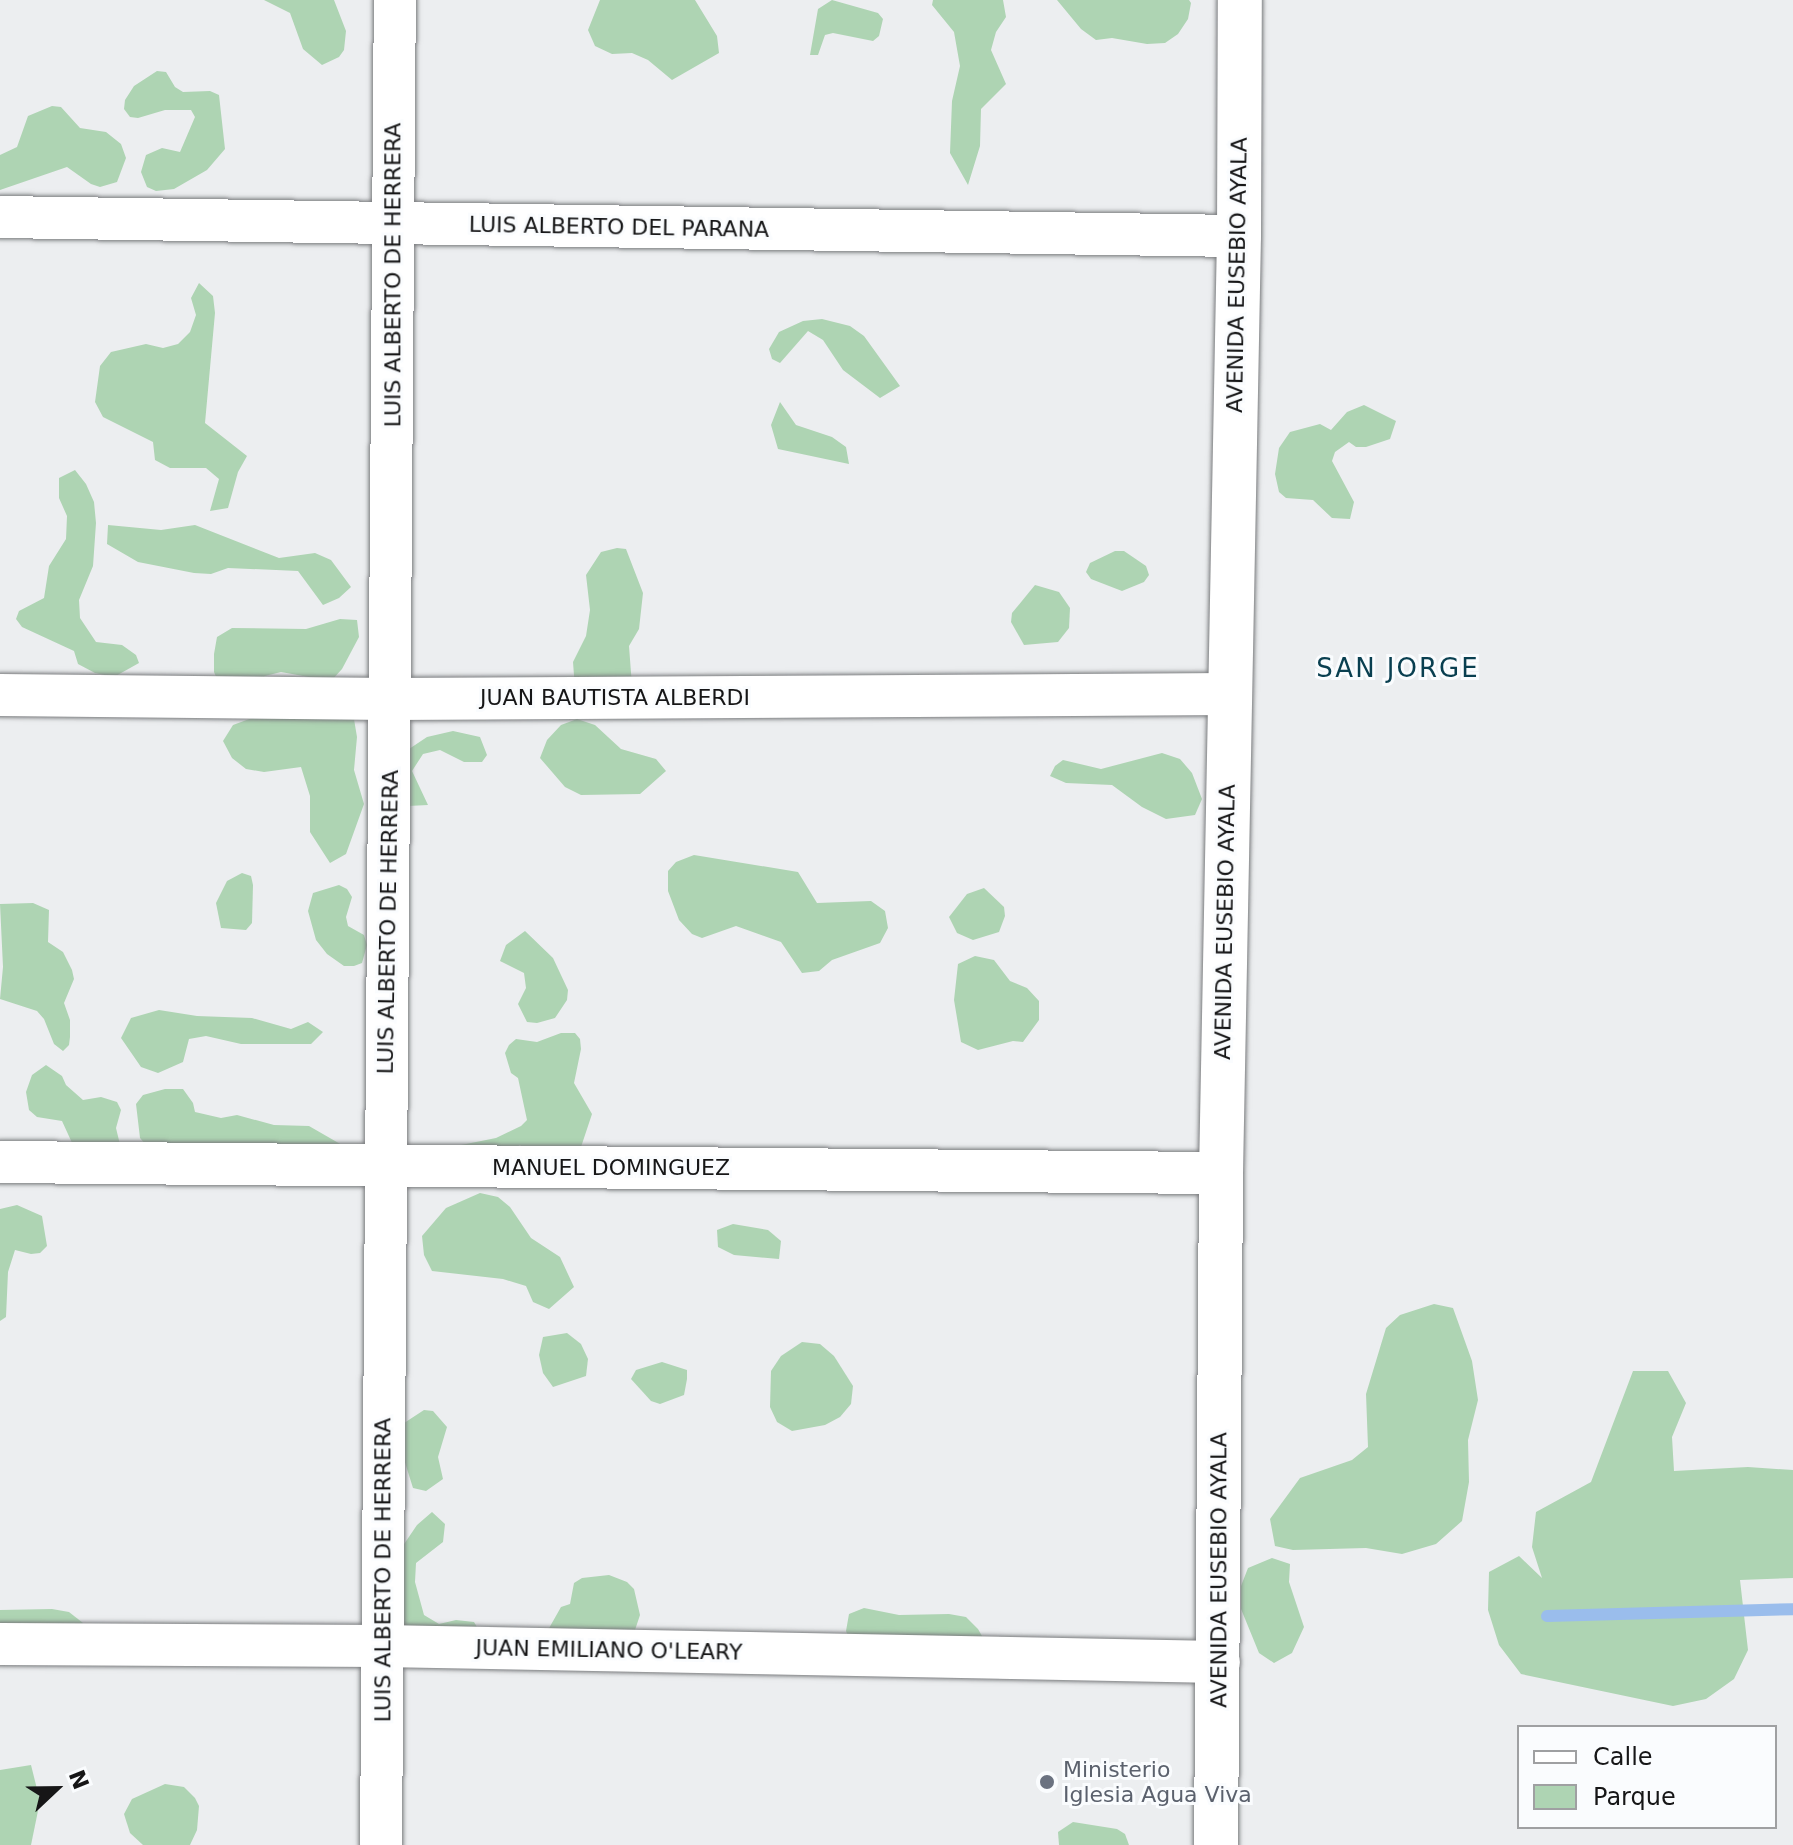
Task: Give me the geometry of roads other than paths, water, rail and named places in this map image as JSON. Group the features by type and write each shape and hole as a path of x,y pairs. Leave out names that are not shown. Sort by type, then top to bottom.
{"street":[{"name":"LUIS ALBERTO DE HERRERA","path":"381,1845 395,0"},
{"name":"AVENIDA EUSEBIO AYALA","path":"1216,1845 1221,1173 1239,236 1240,0"},
{"name":"LUIS ALBERTO DEL PARANA","path":"0,217 1239,236"},
{"name":"JUAN BAUTISTA ALBERDI","path":"0,695 390,699 1229,694"},
{"name":"MANUEL DOMINGUEZ","path":"0,1162 1221,1173"},
{"name":"JUAN EMILIANO O'LEARY","path":"0,1644 382,1646 1219,1662"}],"waterway":[{"path":"1547,1616 1793,1609"}],"place":[{"name":"Ministerio Iglesia Agua Viva","path":"1047,1782"}],"district":[{"name":"SAN JORGE","path":"1398,669"}]}
